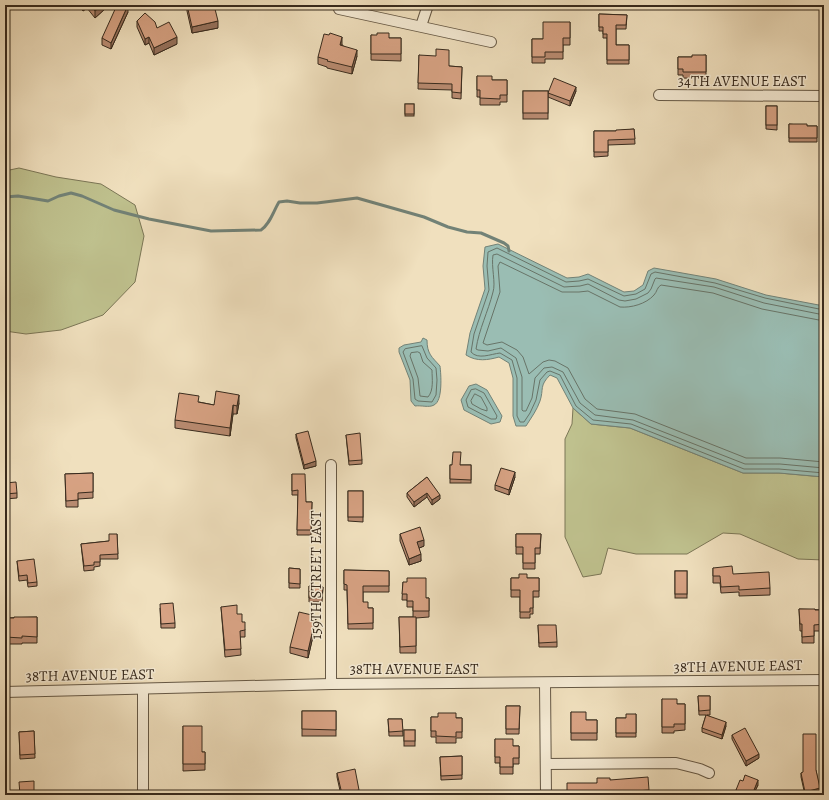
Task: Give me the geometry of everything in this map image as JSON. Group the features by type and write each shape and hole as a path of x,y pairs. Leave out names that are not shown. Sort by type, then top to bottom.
{"street":[{"path":"421,26 428,5"},
{"path":"339,8 490,42"},
{"name":"34TH AVENUE EAST","path":"659,95 824,96"},
{"name":"159TH STREET EAST","path":"331,465 332,684"},
{"name":"38TH AVENUE EAST","path":"5,692 332,684 824,680"},
{"path":"545,683 546,795"},
{"path":"143,689 143,795"},
{"path":"546,764 676,763 700,769 709,773"}],"green space":[{"path":"19,168 56,177 101,184 135,205 144,236 135,282 103,315 61,330 26,334 5,331 5,171"},
{"path":"573,408 591,424 630,428 743,473 779,473 824,477 824,560 798,559 740,534 723,533 687,554 636,554 608,548 601,574 583,577 565,537 565,439 572,424"}],"water":[{"path":"498,244 567,278 579,277 588,274 624,292 634,291 643,285 648,271 654,268 716,279 766,295 824,306 824,477 779,473 743,473 630,428 591,424 573,408 557,378 550,375 544,382 540,401 526,426 516,426 513,416 513,378 509,363 499,357 487,360 478,360 466,355 470,333 485,289 483,266 485,247"},
{"path":"423,338 427,340 427,345 432,358 440,366 441,387 437,403 430,406 415,406 411,401 410,380 399,352 399,348 404,345 421,342"},
{"path":"476,384 487,390 502,416 500,422 491,424 464,410 461,400 469,386"}],"building":[{"path":"90,5 102,5 95,11"},
{"path":"117,5 128,5 111,43 102,38"},
{"path":"187,5 214,5 218,21 192,27"},
{"path":"145,13 155,22 157,28 169,22 177,37 154,48 149,37 145,39 137,21"},
{"path":"599,14 627,15 626,25 616,25 616,45 629,45 629,60 607,60 607,34 603,34 603,27 599,27"},
{"path":"543,22 570,22 570,38 563,38 563,52 545,52 545,57 532,57 532,39 543,39"},
{"path":"330,33 342,37 340,45 357,50 352,67 327,61 328,60 318,57 324,34 329,35"},
{"path":"377,33 389,33 389,38 401,38 401,54 371,54 371,35 377,35"},
{"path":"436,49 449,50 449,66 462,67 461,93 452,92 452,84 418,83 419,55 436,56"},
{"path":"692,55 706,55 706,72 683,72 683,69 678,69 678,57 692,57"},
{"path":"477,76 492,76 492,80 507,80 507,95 500,95 500,99 480,98 480,90 477,90"},
{"path":"554,78 576,87 570,101 548,93"},
{"path":"523,91 548,91 548,113 523,113"},
{"path":"405,104 414,104 414,114 405,114"},
{"path":"766,106 777,106 777,125 766,125"},
{"path":"789,124 807,124 807,126 817,126 817,138 789,138"},
{"path":"634,129 635,139 608,140 608,152 594,152 594,131"},
{"path":"216,391 239,395 237,406 233,405 230,428 175,420 179,393 199,396 198,402 214,405"},
{"path":"308,431 316,461 304,465 296,434"},
{"path":"360,433 362,460 349,461 346,435"},
{"path":"453,452 461,452 460,465 471,465 471,480 450,479 450,465 452,465"},
{"path":"501,468 515,472 509,490 495,485"},
{"path":"93,473 93,492 78,493 78,500 66,501 65,474"},
{"path":"292,474 305,474 306,502 312,502 311,530 297,530 298,490 292,491"},
{"path":"427,477 440,495 432,500 427,493 414,502 407,493"},
{"path":"16,482 17,493 5,494 5,483"},
{"path":"348,491 363,491 363,517 348,517"},
{"path":"420,527 424,540 417,542 421,554 409,559 400,534"},
{"path":"109,534 117,534 118,554 100,555 100,562 94,562 94,565 84,566 81,544 109,541"},
{"path":"516,534 541,534 540,548 535,548 535,563 523,563 523,547 516,547"},
{"path":"34,559 37,582 28,583 27,575 19,576 17,561"},
{"path":"732,566 733,574 769,572 770,588 739,590 739,586 721,587 720,576 713,576 713,568"},
{"path":"289,568 300,569 300,584 289,583"},
{"path":"344,570 389,571 389,586 363,586 363,602 368,602 368,608 373,608 373,623 348,624 347,585 344,584"},
{"path":"675,571 687,571 687,594 675,594"},
{"path":"519,574 527,574 527,578 539,578 539,591 533,591 533,608 530,608 530,612 520,612 520,590 511,590 511,578 519,578"},
{"path":"407,578 426,578 426,598 429,598 429,611 413,611 413,601 407,601 407,594 402,594 403,582 407,582"},
{"path":"309,586 323,587 322,598 309,598"},
{"path":"173,603 175,623 161,624 160,604"},
{"path":"237,605 237,614 242,614 242,622 245,622 245,630 240,631 241,649 225,650 221,607"},
{"path":"799,609 823,610 824,624 814,625 814,636 802,637 802,624 800,624"},
{"path":"299,612 316,616 308,651 290,647"},
{"path":"37,617 37,637 5,637 5,618"},
{"path":"399,617 416,617 416,646 400,647"},
{"path":"538,625 556,625 557,642 539,643"},
{"path":"698,696 710,696 710,710 699,711"},
{"path":"662,699 677,699 677,704 685,704 685,724 674,724 674,727 662,727"},
{"path":"506,706 520,706 519,729 506,729"},
{"path":"302,711 336,711 336,730 302,729"},
{"path":"571,712 586,712 586,720 597,720 597,733 571,733"},
{"path":"438,713 456,713 456,718 462,718 462,732 456,732 456,737 436,736 436,731 431,731 431,717 438,717"},
{"path":"626,714 636,714 636,733 616,733 616,718 626,718"},
{"path":"706,715 726,722 722,735 702,728"},
{"path":"388,719 402,719 403,731 389,732"},
{"path":"183,726 202,726 202,752 205,752 205,764 183,764"},
{"path":"745,728 759,754 746,761 732,735"},
{"path":"404,730 415,730 415,741 404,741"},
{"path":"34,731 35,754 20,755 19,732"},
{"path":"803,734 816,734 816,770 820,788 805,792 801,773 803,772"},
{"path":"495,739 513,739 513,746 519,746 519,758 513,758 513,767 500,767 500,757 495,757"},
{"path":"462,756 462,775 441,776 440,757"},
{"path":"355,769 359,790 342,794 337,773"},
{"path":"745,775 758,780 752,795 747,795 736,790 740,780 743,781"},
{"path":"648,777 649,790 610,793 610,795 567,795 567,783 597,783 597,778 610,778 610,780"},
{"path":"34,781 34,795 20,795 19,782"},
{"path":"510,792 524,792 525,795 510,795"},
{"path":"672,792 680,795 671,795"}],"waterway":[{"path":"5,197 18,196 48,201 71,193 82,196 114,210 149,219 211,231 261,230 269,221 279,202 287,201 317,203 357,198 424,217 448,227 467,232 481,233 504,243 508,246 509,251"}]}
